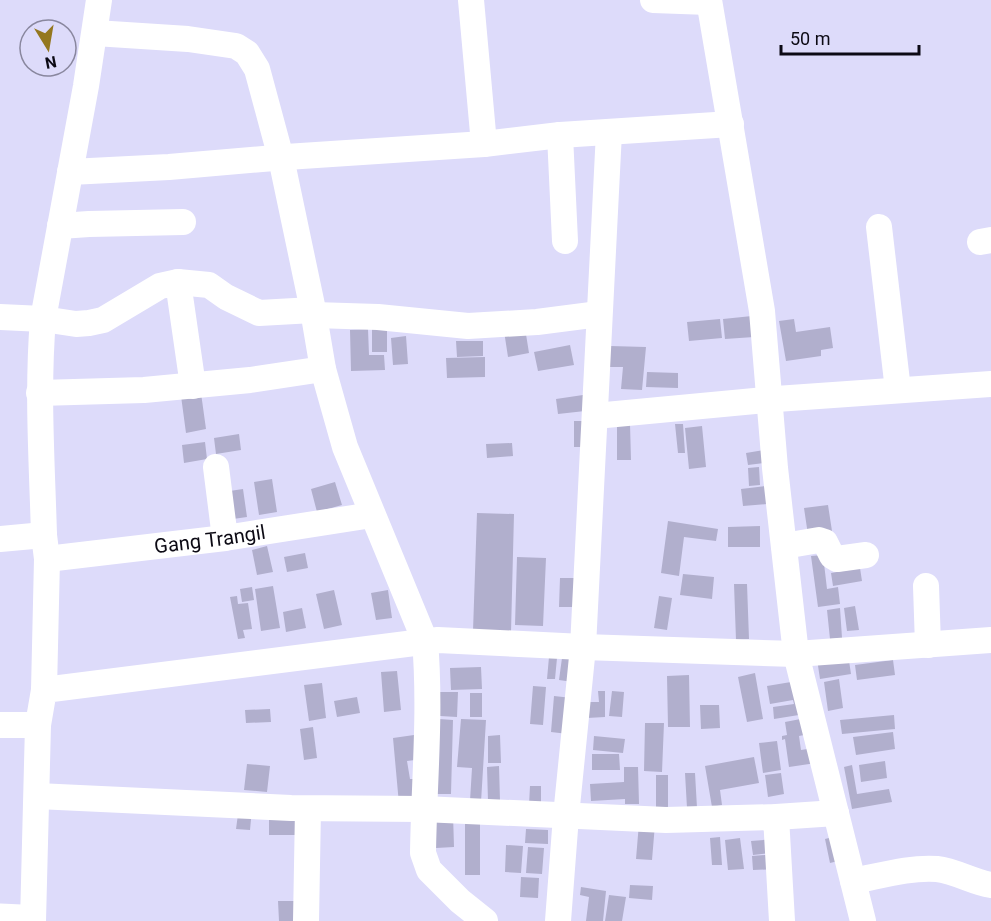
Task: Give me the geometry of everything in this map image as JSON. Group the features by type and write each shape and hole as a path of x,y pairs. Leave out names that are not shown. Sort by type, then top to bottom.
{"main road":[{"path":"0,920 21,921"}],"street":[{"path":"33,921 39,725 44,690 46,547 39,393 43,319 99,0"},
{"path":"471,0 484,144"},
{"path":"653,0 710,1 762,311 775,468 796,654 863,921"},
{"path":"95,33 188,39 236,46 247,53 257,69 320,314 322,369 345,447 372,515 431,641 423,853 429,870 460,911 485,921"},
{"path":"70,172 170,167 484,144 560,135 731,124"},
{"path":"558,921 583,647 609,132"},
{"path":"560,135 565,241"},
{"path":"60,226 183,222"},
{"path":"879,227 898,390"},
{"path":"3,319 43,319 76,324 103,320 160,286 178,282 209,285 226,297 259,313 320,314 468,326 537,322 599,314"},
{"path":"178,282 193,386"},
{"path":"39,393 193,386 322,369"},
{"path":"595,416 769,399 991,384"},
{"path":"216,467 225,538"},
{"name":"Gang Trangil","path":"0,539 46,547 225,538 372,515"},
{"path":"784,546 819,540 825,542 832,556 837,559 866,555"},
{"path":"926,586 928,645"},
{"path":"44,690 431,641 796,654 991,640"},
{"path":"0,724 39,725"},
{"path":"37,796 666,820 836,813"},
{"path":"306,921 308,808"},
{"path":"776,817 782,921"},
{"path":"853,881 913,870 939,869 971,881 991,885"}],"building":[{"path":"752,316 754,337 725,339 723,319"},
{"path":"720,319 722,338 689,341 687,322"},
{"path":"794,319 796,332 830,327 833,348 821,350 821,356 786,361 779,321"},
{"path":"525,328 529,353 508,357 504,331"},
{"path":"368,329 369,355 384,355 385,370 351,371 350,330"},
{"path":"372,329 387,329 387,352 372,352"},
{"path":"406,336 408,364 393,365 391,338"},
{"path":"456,341 483,341 483,356 457,357"},
{"path":"570,345 574,365 538,371 534,352"},
{"path":"610,346 646,347 642,390 621,389 623,367 609,367"},
{"path":"485,357 485,377 447,378 446,358"},
{"path":"647,372 678,373 678,388 646,387"},
{"path":"201,393 206,429 186,433 181,396"},
{"path":"583,395 585,411 558,414 556,399"},
{"path":"574,421 587,421 586,447 574,447"},
{"path":"630,424 631,460 617,460 617,425"},
{"path":"675,424 683,424 685,453 678,453"},
{"path":"702,426 706,467 689,469 685,428"},
{"path":"239,434 241,450 216,454 214,438"},
{"path":"205,442 207,459 184,463 182,445"},
{"path":"512,443 513,456 487,458 486,444"},
{"path":"771,449 773,462 748,465 746,453"},
{"path":"759,467 760,485 749,486 748,468"},
{"path":"272,479 277,512 259,515 254,482"},
{"path":"335,482 342,505 317,512 311,489"},
{"path":"765,486 767,504 743,506 741,489"},
{"path":"243,489 247,517 226,520 223,492"},
{"path":"828,505 832,531 808,535 804,508"},
{"path":"477,513 514,514 511,632 473,631"},
{"path":"668,521 718,529 716,541 684,537 679,576 661,573"},
{"path":"760,526 760,547 728,547 728,527"},
{"path":"267,546 273,572 257,575 252,550"},
{"path":"305,553 308,568 287,572 284,557"},
{"path":"823,555 827,589 838,587 840,604 818,607 811,556"},
{"path":"517,557 546,558 543,626 515,625"},
{"path":"860,568 862,581 833,586 831,573"},
{"path":"683,574 714,577 712,599 680,595"},
{"path":"560,578 575,578 574,607 559,607"},
{"path":"734,584 747,584 749,639 736,640"},
{"path":"273,586 280,628 261,631 255,589"},
{"path":"252,587 254,600 242,602 240,589"},
{"path":"334,590 342,625 324,629 316,594"},
{"path":"388,590 392,618 376,620 371,593"},
{"path":"237,596 238,604 248,603 252,629 243,630 245,638 238,639 230,597"},
{"path":"659,596 672,598 667,630 654,628"},
{"path":"855,606 859,630 847,631 844,608"},
{"path":"302,608 306,628 286,632 283,612"},
{"path":"840,608 842,638 830,639 827,610"},
{"path":"848,654 851,674 820,679 817,659"},
{"path":"549,657 557,658 555,679 547,679"},
{"path":"562,658 575,659 573,682 559,680"},
{"path":"893,660 895,675 857,680 855,665"},
{"path":"481,667 482,689 451,690 450,668"},
{"path":"397,671 401,710 384,712 381,672"},
{"path":"755,673 763,719 747,722 738,677"},
{"path":"689,675 690,727 668,727 667,676"},
{"path":"839,679 843,708 828,711 824,682"},
{"path":"791,682 805,714 774,719 773,707 794,704 793,700 770,704 767,686"},
{"path":"322,683 326,718 309,721 304,685"},
{"path":"533,686 546,687 543,725 530,724"},
{"path":"598,691 605,691 605,717 587,718 586,702 599,702"},
{"path":"612,691 624,692 622,717 609,716"},
{"path":"440,692 458,692 457,717 440,716"},
{"path":"470,693 482,693 482,717 470,717"},
{"path":"554,696 572,698 568,734 551,732"},
{"path":"357,697 360,713 337,717 334,701"},
{"path":"700,705 719,705 720,728 701,729"},
{"path":"270,709 271,722 246,723 245,710"},
{"path":"894,715 895,729 842,734 840,720"},
{"path":"811,717 814,733 799,736 801,750 814,748 816,763 789,767 785,739 782,740 782,736 787,735 785,722"},
{"path":"439,719 453,720 451,794 437,794"},
{"path":"461,719 486,720 481,802 470,801 472,768 457,767"},
{"path":"645,723 664,723 662,772 644,771"},
{"path":"313,727 317,758 304,760 300,729"},
{"path":"893,732 895,749 856,755 853,737"},
{"path":"421,734 423,759 407,761 410,779 421,779 422,803 399,804 393,738"},
{"path":"500,735 501,763 488,763 488,736"},
{"path":"594,736 625,739 623,753 593,750"},
{"path":"777,741 781,770 763,773 759,743"},
{"path":"592,754 619,754 620,770 592,770"},
{"path":"754,757 759,783 720,790 722,805 712,807 705,766"},
{"path":"885,761 887,778 861,782 859,765"},
{"path":"247,764 270,766 267,792 244,790"},
{"path":"852,765 857,794 889,789 892,802 852,809 844,767"},
{"path":"499,766 500,801 488,801 487,767"},
{"path":"624,767 638,767 639,804 625,804 625,799 591,801 590,784 624,782"},
{"path":"685,773 695,773 697,808 687,808"},
{"path":"781,773 784,794 768,797 765,775"},
{"path":"656,775 668,775 668,809 656,809"},
{"path":"530,786 541,786 541,806 529,805"},
{"path":"239,807 252,809 250,830 236,829"},
{"path":"434,814 453,814 454,847 436,848"},
{"path":"269,819 295,819 295,835 269,835"},
{"path":"480,822 480,875 465,875 465,823"},
{"path":"639,823 655,824 652,860 636,859"},
{"path":"526,829 548,830 548,844 525,843"},
{"path":"841,835 846,859 830,863 825,839"},
{"path":"720,837 722,865 712,865 710,838"},
{"path":"740,838 744,869 728,870 725,840"},
{"path":"776,839 777,852 753,855 751,841"},
{"path":"506,845 523,846 521,873 505,872"},
{"path":"528,847 544,848 542,874 526,873"},
{"path":"776,854 777,869 753,870 752,856"},
{"path":"521,877 539,878 538,898 520,897"},
{"path":"630,885 653,886 652,900 629,898"},
{"path":"581,887 606,891 603,921 586,921 589,897 580,895"},
{"path":"609,895 626,897 622,921 605,921"},
{"path":"278,901 304,901 304,921 279,921"}]}
